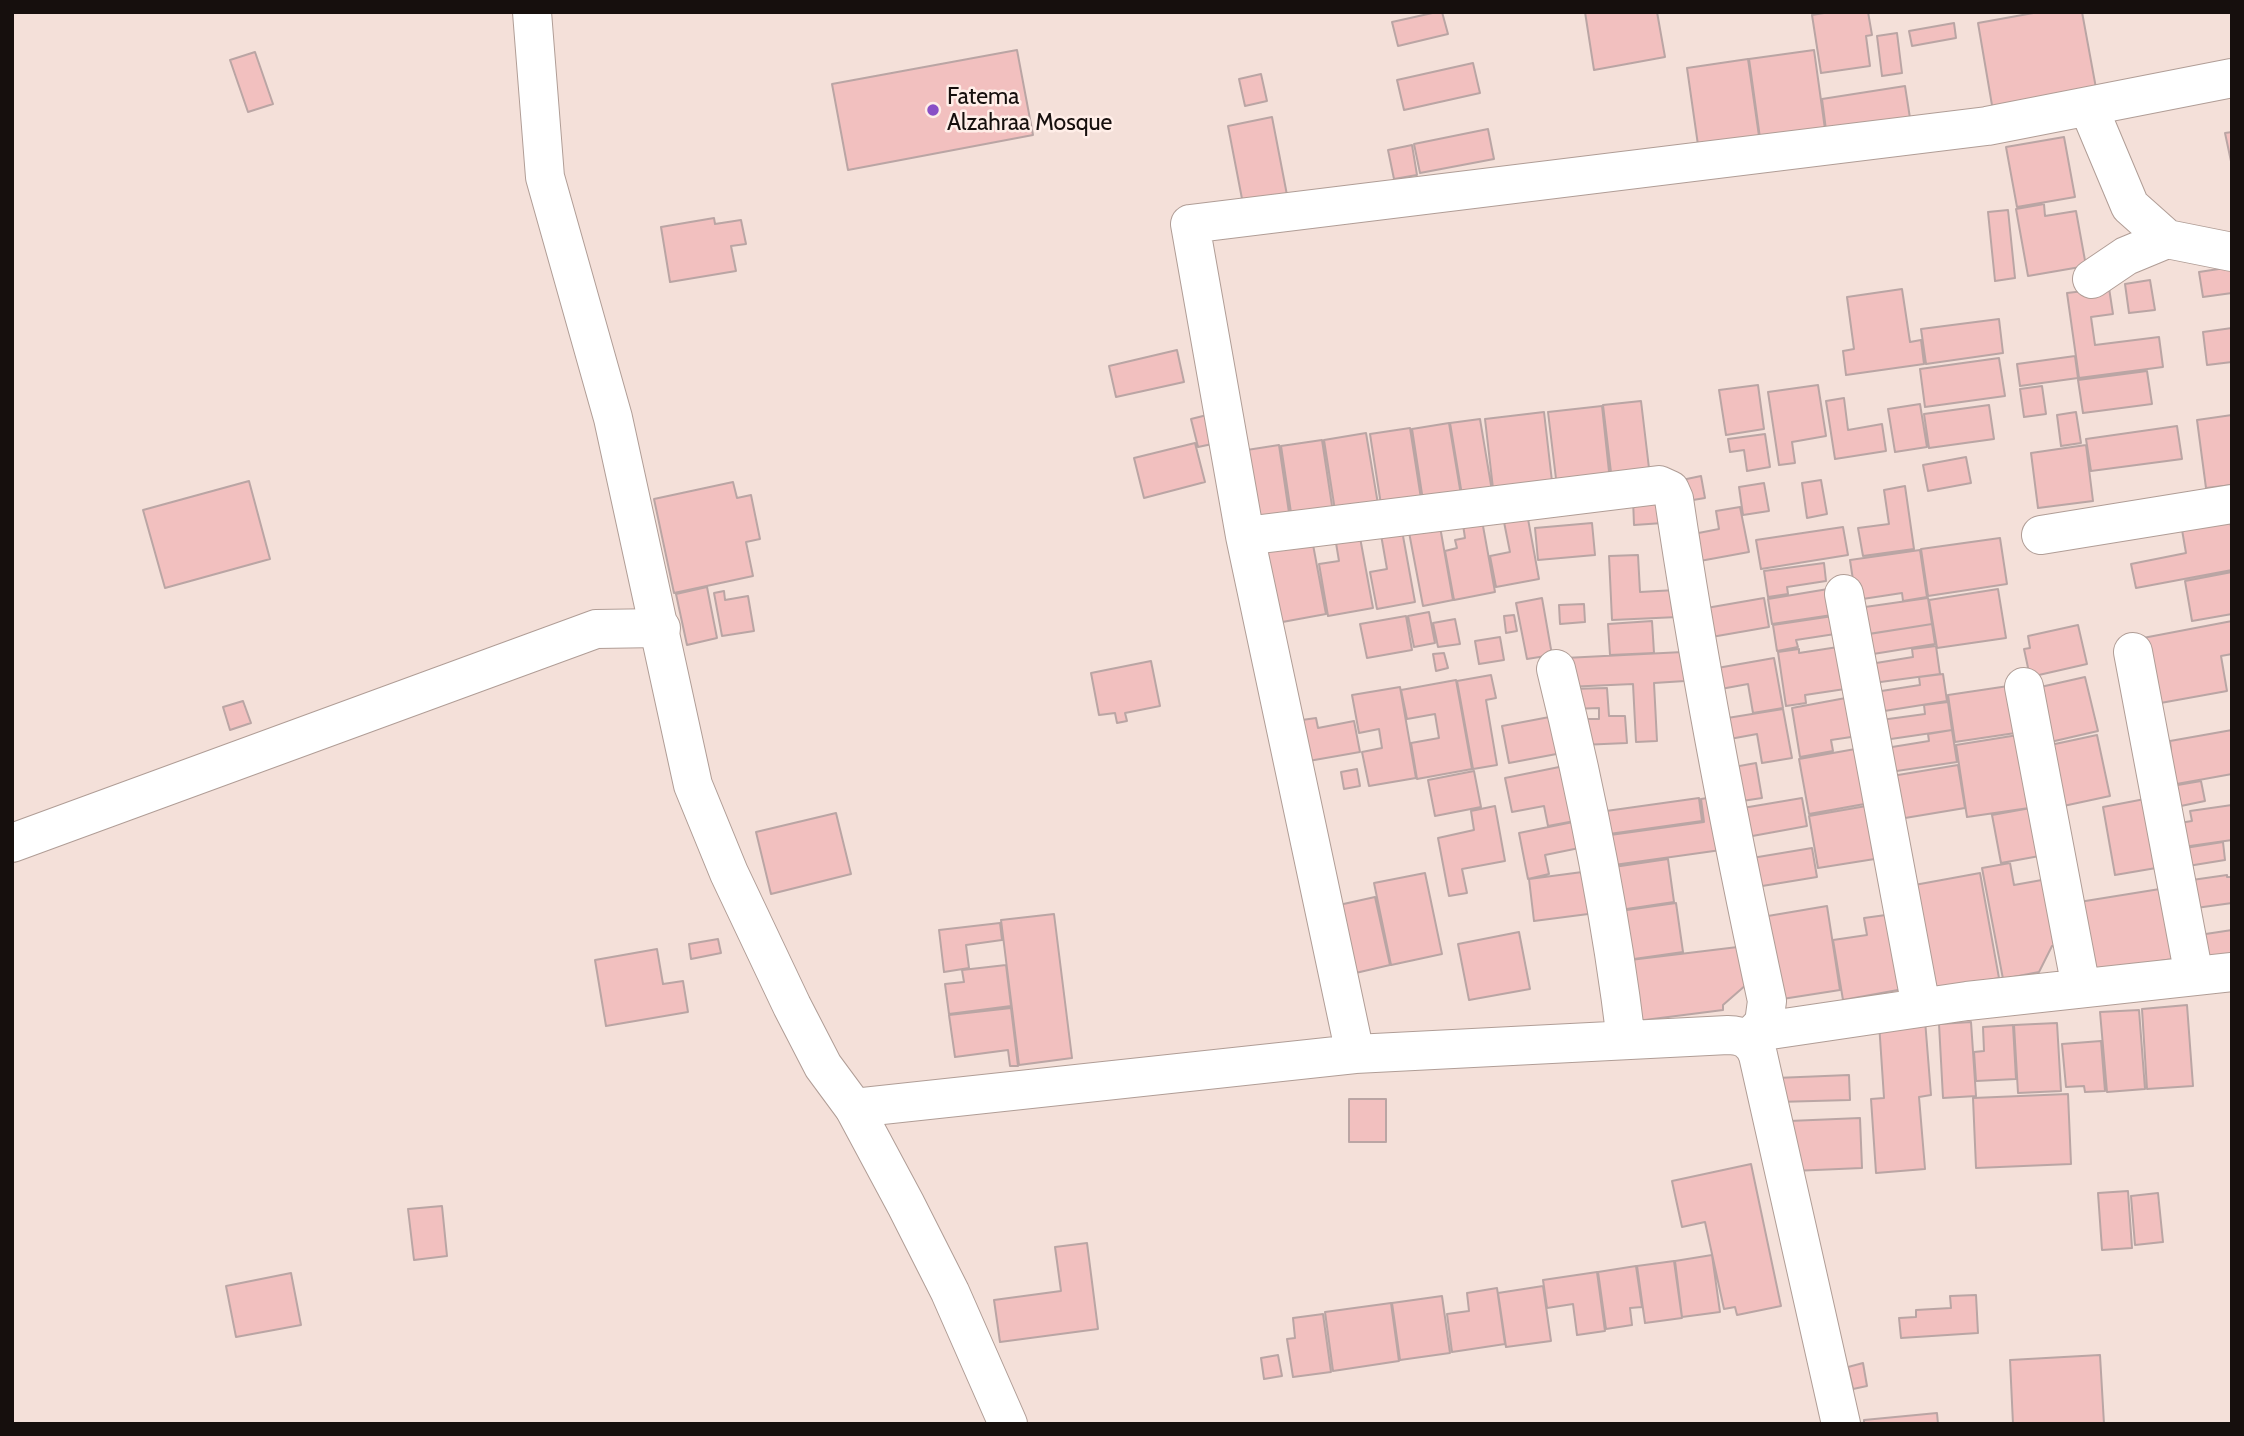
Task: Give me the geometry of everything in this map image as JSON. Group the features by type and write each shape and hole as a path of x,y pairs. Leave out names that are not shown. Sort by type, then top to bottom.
{"street":[{"path":"532,12 545,177 613,418 661,628 693,785 729,873 792,1006 823,1066 854,1108 950,1292 1008,1424"},
{"path":"1355,1054 1245,536 1190,224 1987,126 2232,78"},
{"path":"2088,106 2130,206 2167,239 2232,251"},
{"path":"2092,279 2126,256 2167,239"},
{"path":"1245,536 1659,485 1670,490 1674,499 1716,752 1767,1001 1764,1023 1752,1036"},
{"path":"2041,535 2232,504"},
{"path":"1844,594 1922,1007"},
{"path":"12,843 596,629 661,628"},
{"path":"2133,652 2194,976"},
{"path":"1556,669 1578,760 1612,939 1626,1040"},
{"path":"2024,687 2081,988"},
{"path":"854,1108 1355,1054 1752,1036 1922,1007 2232,972"},
{"path":"1752,1036 1841,1424"}],"building":[{"path":"1442,12 1448,34 1398,46 1392,22"},
{"path":"1585,12 1657,12 1665,57 1594,70"},
{"path":"1868,12 1872,35 1866,36 1870,66 1821,73 1812,15"},
{"path":"2039,12 2082,12 2098,99 1994,117 1978,23"},
{"path":"1954,23 1956,38 1912,46 1909,31"},
{"path":"1897,33 1902,73 1882,76 1877,36"},
{"name":"Fatema Alzahraa Mosque","path":"1017,50 1033,135 848,170 832,84"},
{"path":"1814,50 1825,129 1760,138 1749,59"},
{"path":"255,52 273,104 248,112 230,60"},
{"path":"1748,59 1759,136 1698,145 1687,68"},
{"path":"1473,63 1480,93 1404,110 1397,80"},
{"path":"1261,74 1267,101 1245,106 1239,79"},
{"path":"1905,86 1910,118 1826,130 1822,99"},
{"path":"1272,117 1287,195 1243,204 1228,126"},
{"path":"1488,129 1494,159 1420,173 1414,144"},
{"path":"2232,132 2232,166 2225,133"},
{"path":"2064,137 2075,197 2017,207 2006,147"},
{"path":"1412,145 1417,175 1394,179 1388,150"},
{"path":"2044,204 2045,216 2076,211 2086,266 2028,276 2016,209"},
{"path":"2008,210 2015,278 1995,281 1988,212"},
{"path":"714,218 715,224 741,220 746,244 731,246 736,271 670,282 661,227"},
{"path":"2232,267 2232,293 2203,297 2199,272"},
{"path":"2150,280 2155,310 2129,313 2125,284"},
{"path":"2109,288 2113,314 2091,317 2095,345 2159,337 2163,367 2079,378 2067,293"},
{"path":"1902,289 1910,342 1921,340 1924,364 1846,375 1843,351 1854,349 1847,297"},
{"path":"1999,319 2003,353 1926,364 1921,329"},
{"path":"2232,328 2232,362 2207,365 2203,332"},
{"path":"1177,350 1184,382 1116,397 1109,366"},
{"path":"2075,356 2078,378 2020,386 2017,364"},
{"path":"1999,358 2005,396 1925,407 1920,369"},
{"path":"2147,371 2152,404 2083,413 2078,380"},
{"path":"1758,385 1764,429 1726,435 1719,390"},
{"path":"1818,385 1826,436 1792,442 1795,463 1779,465 1768,392"},
{"path":"2042,386 2046,414 2024,417 2020,389"},
{"path":"1844,398 1848,430 1882,424 1886,451 1835,459 1826,401"},
{"path":"1641,401 1651,485 1613,489 1603,405"},
{"path":"1920,404 1927,447 1895,452 1888,409"},
{"path":"1989,405 1994,439 1929,448 1924,414"},
{"path":"1602,406 1610,481 1557,487 1548,412"},
{"path":"1544,412 1553,490 1494,497 1485,419"},
{"path":"2076,412 2081,443 2061,446 2057,415"},
{"path":"1215,413 1217,443 1198,447 1191,419"},
{"path":"2232,415 2232,485 2206,488 2197,420"},
{"path":"1480,419 1493,497 1463,501 1450,423"},
{"path":"1449,423 1462,501 1424,507 1412,429"},
{"path":"2177,426 2182,459 2091,471 2086,439"},
{"path":"1410,428 1422,505 1382,511 1370,434"},
{"path":"1366,433 1379,510 1336,517 1324,440"},
{"path":"1765,434 1770,467 1747,471 1744,450 1730,452 1728,439"},
{"path":"1322,440 1334,519 1293,526 1281,446"},
{"path":"1195,443 1205,482 1144,498 1134,458"},
{"path":"1279,445 1291,526 1247,533 1234,452"},
{"path":"2086,445 2093,501 2038,508 2031,453"},
{"path":"1966,457 1971,483 1928,491 1923,465"},
{"path":"1701,476 1705,498 1681,502 1677,481"},
{"path":"1821,480 1827,514 1807,518 1802,483"},
{"path":"249,481 270,559 165,588 143,510"},
{"path":"733,482 737,498 751,495 760,539 746,542 753,576 674,593 654,499"},
{"path":"1764,483 1769,511 1743,515 1739,487"},
{"path":"1905,486 1914,549 1863,556 1858,528 1889,524 1884,490"},
{"path":"1662,497 1663,523 1634,525 1633,499"},
{"path":"1740,507 1749,552 1689,563 1683,536 1719,529 1716,511"},
{"path":"1526,508 1539,579 1496,587 1490,556 1510,552 1502,512"},
{"path":"1481,515 1495,592 1454,600 1445,551 1457,548 1455,540 1465,538 1462,518"},
{"path":"2229,516 2232,532 2232,570 2136,588 2131,564 2186,553 2181,524"},
{"path":"1439,521 1453,600 1423,606 1408,527"},
{"path":"1592,523 1595,555 1538,560 1535,528"},
{"path":"1401,525 1415,602 1377,609 1370,572 1387,569 1380,529"},
{"path":"1843,527 1848,555 1761,569 1756,540"},
{"path":"1359,532 1373,608 1328,616 1319,564 1339,561 1335,537"},
{"path":"1311,534 1326,614 1277,623 1263,543"},
{"path":"2000,538 2007,584 1928,596 1921,549"},
{"path":"1920,550 1927,597 1903,601 1902,593 1856,600 1850,560"},
{"path":"1638,555 1640,592 1676,590 1678,617 1612,620 1609,556"},
{"path":"1824,563 1826,581 1787,587 1788,594 1768,597 1764,571"},
{"path":"2232,572 2232,614 2192,621 2185,581"},
{"path":"707,587 717,638 687,645 676,594"},
{"path":"1828,589 1832,615 1772,624 1768,599"},
{"path":"1998,589 2006,638 1937,648 1929,600"},
{"path":"724,591 725,600 748,596 754,631 722,636 714,593"},
{"path":"1542,598 1552,655 1527,659 1516,603"},
{"path":"1764,598 1769,627 1700,639 1695,610"},
{"path":"1928,598 1932,624 1862,635 1858,608"},
{"path":"1584,604 1585,622 1560,624 1559,605"},
{"path":"1429,612 1435,643 1414,647 1408,616"},
{"path":"1514,615 1517,631 1506,633 1504,616"},
{"path":"1406,616 1412,650 1367,658 1360,624"},
{"path":"1833,616 1835,634 1796,640 1798,647 1777,651 1773,625"},
{"path":"1455,619 1460,644 1438,647 1433,623"},
{"path":"1652,621 1654,653 1610,655 1608,624"},
{"path":"2232,621 2232,654 2221,656 2227,691 2155,704 2143,638"},
{"path":"1932,624 1935,644 1867,655 1863,635"},
{"path":"2078,625 2087,664 2030,677 2024,649 2030,648 2028,636"},
{"path":"1500,637 1504,660 1479,664 1475,641"},
{"path":"1936,646 1940,674 1873,683 1870,664 1913,657 1912,649"},
{"path":"1838,647 1845,689 1805,695 1806,703 1786,706 1778,652 1799,649 1799,653"},
{"path":"1683,652 1685,681 1654,683 1657,741 1636,742 1633,684 1566,687 1565,658"},
{"path":"1444,653 1448,668 1436,671 1433,654"},
{"path":"1774,658 1783,708 1753,713 1748,684 1710,691 1706,670"},
{"path":"1151,661 1160,706 1125,713 1127,721 1117,723 1115,713 1099,715 1091,673"},
{"path":"1943,674 1947,701 1878,712 1875,692 1920,685 1919,677"},
{"path":"1491,675 1496,698 1486,700 1497,765 1473,769 1457,681"},
{"path":"2085,677 2098,731 2046,743 2036,688"},
{"path":"1456,680 1472,769 1417,779 1411,743 1439,738 1435,714 1407,719 1401,690"},
{"path":"2015,685 2022,732 1955,742 1948,695"},
{"path":"1400,687 1416,778 1369,786 1362,752 1382,748 1379,729 1359,733 1352,695"},
{"path":"1607,688 1609,716 1625,716 1627,743 1581,745 1580,719 1599,719 1599,708 1573,709 1571,689"},
{"path":"1851,697 1858,736 1831,740 1833,751 1800,757 1792,708"},
{"path":"243,701 251,723 230,730 223,707"},
{"path":"1948,702 1952,730 1884,740 1881,720 1925,714 1924,705"},
{"path":"1783,709 1792,758 1762,763 1757,734 1719,741 1715,720"},
{"path":"1560,715 1567,752 1509,763 1502,726"},
{"path":"1316,718 1318,728 1354,721 1360,752 1303,762 1295,721"},
{"path":"1952,730 1957,762 1890,772 1886,748 1929,741 1928,734"},
{"path":"2232,730 2232,774 2171,785 2164,751 2171,750 2170,741"},
{"path":"2024,734 2036,807 1967,817 1956,745"},
{"path":"2097,735 2110,796 2054,808 2041,747"},
{"path":"1861,748 1870,803 1809,814 1799,759"},
{"path":"1756,763 1762,798 1729,803 1723,769"},
{"path":"1569,765 1580,820 1548,826 1544,806 1512,812 1505,778"},
{"path":"1958,765 1965,808 1893,820 1886,777"},
{"path":"1357,769 1360,786 1344,789 1341,772"},
{"path":"1474,771 1481,807 1435,816 1428,780"},
{"path":"2201,781 2205,801 2176,807 2172,786"},
{"path":"1714,797 1721,850 1607,866 1603,836 1704,822 1701,799"},
{"path":"1699,798 1702,821 1602,835 1599,812"},
{"path":"1802,798 1807,826 1736,839 1731,810"},
{"path":"2150,798 2162,867 2115,875 2103,807"},
{"path":"1872,805 1881,858 1818,868 1809,816"},
{"path":"2232,805 2232,840 2183,847 2179,823 2192,821 2190,811"},
{"path":"1495,806 1505,861 1462,869 1467,893 1449,896 1438,838 1474,830 1471,811"},
{"path":"2036,807 2045,855 2001,863 1992,815"},
{"path":"836,813 851,874 771,894 756,832"},
{"path":"1578,821 1584,847 1545,855 1549,874 1528,879 1519,833"},
{"path":"2223,842 2225,860 2188,866 2185,848"},
{"path":"1812,848 1817,877 1750,888 1746,859"},
{"path":"1668,859 1674,902 1613,911 1607,868"},
{"path":"2010,863 2014,885 2053,878 2065,944 2052,946 2039,972 2003,979 1982,868"},
{"path":"1590,871 1596,913 1534,921 1529,879"},
{"path":"1425,873 1442,954 1391,965 1374,883"},
{"path":"1980,873 1999,978 1928,991 1909,886"},
{"path":"2227,875 2232,877 2232,903 2196,908 2192,880"},
{"path":"2166,888 2178,958 2084,974 2073,903"},
{"path":"1375,897 1390,965 1347,975 1339,905"},
{"path":"1676,903 1683,952 1620,961 1613,912"},
{"path":"1827,906 1840,990 1776,1000 1762,917"},
{"path":"1054,914 1072,1058 1019,1065 1001,920"},
{"path":"1893,914 1909,988 1843,1000 1833,940 1867,935 1864,918"},
{"path":"1000,923 1002,940 966,945 969,968 944,972 939,930"},
{"path":"2232,930 2232,960 2203,964 2199,935"},
{"path":"1519,932 1530,989 1469,1000 1458,944"},
{"path":"718,939 721,953 691,959 689,944"},
{"path":"1746,946 1747,984 1723,1005 1723,1010 1629,1022 1622,961"},
{"path":"657,949 663,984 683,981 688,1012 606,1026 595,960"},
{"path":"1006,965 1011,1006 949,1014 945,984 964,982 962,970"},
{"path":"2187,1005 2193,1086 2147,1089 2142,1009"},
{"path":"1011,1008 1018,1066 1010,1066 1008,1050 955,1057 949,1015"},
{"path":"2139,1010 2145,1089 2107,1092 2100,1012"},
{"path":"1925,1020 1931,1095 1919,1097 1925,1169 1876,1173 1871,1099 1884,1098 1879,1023"},
{"path":"1971,1022 1976,1096 1943,1098 1939,1024"},
{"path":"2057,1023 2061,1091 2018,1093 2014,1025"},
{"path":"2013,1025 2016,1079 1976,1081 1974,1052 1984,1051 1983,1027"},
{"path":"2101,1041 2105,1091 2085,1092 2084,1086 2066,1087 2062,1044"},
{"path":"1849,1075 1850,1100 1777,1102 1776,1078"},
{"path":"2068,1094 2071,1164 1976,1168 1973,1098"},
{"path":"1349,1099 1386,1099 1386,1142 1349,1142"},
{"path":"1860,1118 1862,1168 1792,1171 1789,1121"},
{"path":"1751,1164 1781,1306 1737,1315 1735,1307 1724,1309 1705,1222 1682,1227 1672,1181"},
{"path":"2128,1191 2132,1248 2102,1250 2098,1193"},
{"path":"2158,1193 2163,1242 2135,1245 2131,1196"},
{"path":"442,1206 447,1256 414,1260 408,1209"},
{"path":"1087,1243 1098,1329 1000,1342 994,1300 1061,1291 1055,1247"},
{"path":"1712,1255 1720,1312 1682,1317 1675,1261"},
{"path":"1674,1261 1682,1318 1645,1323 1637,1266"},
{"path":"1636,1266 1642,1307 1630,1308 1632,1325 1606,1329 1598,1272"},
{"path":"1597,1272 1605,1331 1577,1335 1573,1304 1547,1308 1543,1280"},
{"path":"291,1273 301,1325 236,1337 226,1286"},
{"path":"1543,1286 1551,1341 1506,1347 1498,1293"},
{"path":"1497,1288 1505,1344 1452,1352 1447,1314 1469,1311 1467,1293"},
{"path":"1976,1295 1978,1333 1901,1338 1899,1318 1916,1317 1916,1310 1951,1308 1950,1296"},
{"path":"1442,1296 1450,1353 1400,1360 1392,1303"},
{"path":"1391,1303 1399,1361 1333,1371 1325,1312"},
{"path":"1323,1314 1331,1372 1293,1377 1287,1339 1295,1338 1293,1318"},
{"path":"1278,1355 1282,1376 1264,1379 1261,1358"},
{"path":"2100,1355 2104,1424 2013,1424 2010,1360"},
{"path":"1863,1363 1867,1386 1853,1389 1848,1367"},
{"path":"1937,1413 1938,1424 1864,1424 1864,1420"}],"place":[{"name":"Fatema Alzahraa Mosque","path":"933,110"}]}
